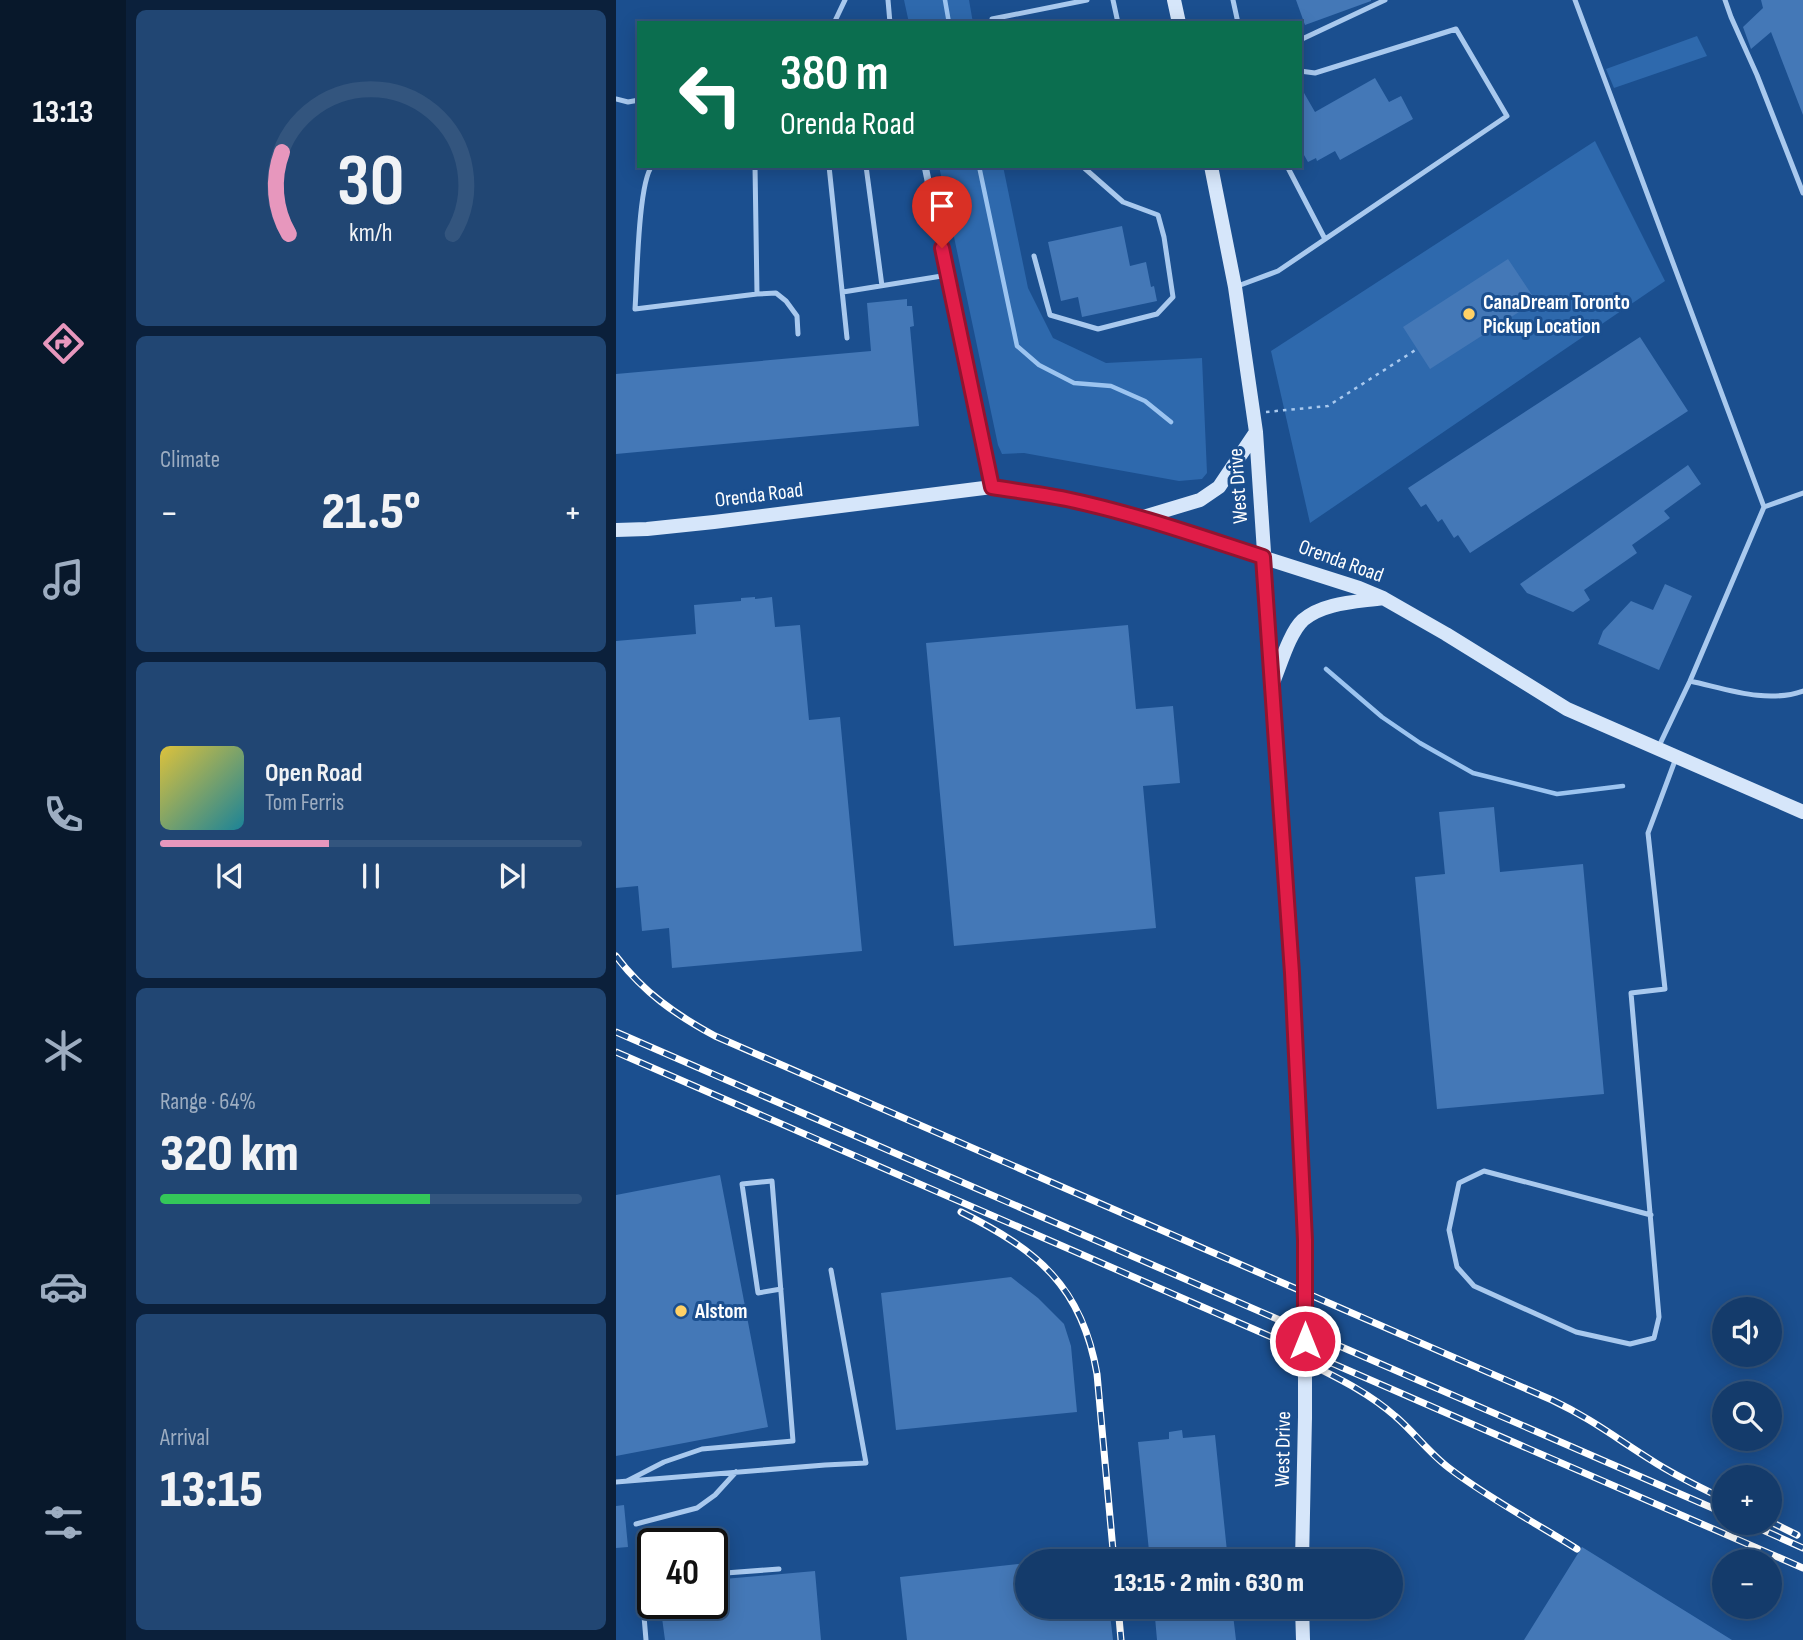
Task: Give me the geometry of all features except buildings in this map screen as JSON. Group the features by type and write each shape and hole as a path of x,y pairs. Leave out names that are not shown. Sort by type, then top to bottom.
{"street":[{"path":"1174,0 1179,21"},
{"path":"925,168 992,487"},
{"name":"West Drive","path":"1210,168 1236,287 1256,432 1292,973 1305,1240 1302,1549"},
{"path":"1140,518 1200,500 1219,488 1256,432"},
{"name":"Orenda Road","path":"616,530 701,524 992,487 1066,499 1140,518 1359,587 1446,634 1555,702 1597,723 1803,812"},
{"path":"1272,685 1294,631 1303,620 1322,609 1383,598"},
{"path":"1302,1619 1303,1640"}],"lane":[{"path":"835,21 845,0"},
{"path":"888,0 890,21"},
{"path":"992,21 1087,0"},
{"path":"1113,0 1118,21"},
{"path":"1233,0 1238,21"},
{"path":"1302,39 1385,0"},
{"path":"1575,0 1764,507 1658,750"},
{"path":"1725,0 1803,193"},
{"path":"1236,287 1278,271 1507,116 1456,29 1315,73 1302,71"},
{"path":"616,99 628,102 637,100"},
{"path":"650,168 642,202 635,309 757,293 776,293 797,316 799,334"},
{"path":"755,168 757,293"},
{"path":"829,168 847,338"},
{"path":"866,168 882,286"},
{"path":"1034,256 1050,315 1098,329 1157,314 1173,297 1164,237 1157,215 1123,202 1084,168"},
{"path":"1288,168 1325,239"},
{"path":"843,292 948,275"},
{"path":"1764,507 1803,493"},
{"path":"1690,681 1762,697 1792,695 1803,691"},
{"path":"1651,1216 1484,1171 1459,1183 1449,1230 1457,1267 1474,1286 1576,1332 1630,1344 1654,1338 1659,1317 1651,1216 1631,993 1665,989 1648,834 1676,758"},
{"path":"627,1481 664,1462 702,1449 793,1441 781,1289 772,1181 742,1184 758,1293 781,1289"},
{"path":"616,1482 866,1463 831,1270"},
{"path":"636,1524 697,1508 715,1495 736,1472"},
{"path":"728,1573 779,1569"},
{"path":"644,1619 646,1640"}],"path":[{"path":"1252,412 1328,406 1417,349"}],"shaded area":[{"path":"904,0 969,0 973,21 909,21"},
{"path":"1697,36 1707,56 1614,88 1606,69"},
{"path":"1595,141 1665,281 1310,523 1271,351"},
{"path":"939,168 1003,168 1028,288 1053,338 1106,363 1202,358 1207,473 1202,479 1179,481 1024,453 1002,454"}],"waterway":[{"path":"945,0 949,21"},
{"path":"979,168 1017,346 1039,365 1074,383 1111,386 1145,401 1171,422"},
{"path":"1326,669 1382,717 1420,743 1473,773 1557,794 1623,786"}],"railway":[{"path":"616,956 637,981 661,1002 715,1036 1552,1400 1591,1421 1669,1471 1712,1493"},
{"path":"616,1032 1712,1508"},
{"path":"616,1052 1803,1568"},
{"path":"961,1212 988,1226 1033,1257 1052,1274 1080,1317 1090,1343 1097,1374 1113,1549"},
{"path":"1308,1363 1375,1400 1449,1468 1577,1549"},
{"path":"1782,1528 1797,1535"},
{"path":"1774,1535 1803,1548"},
{"path":"1119,1619 1121,1640"}],"place":[{"name":"CanaDream Toronto Pickup Location","path":"1469,314"},
{"name":"Alstom","path":"681,1311"}],"route":[{"path":"942,248 992,487 1091,505 1263,557 1292,973 1305,1240 1305,1341"}]}
